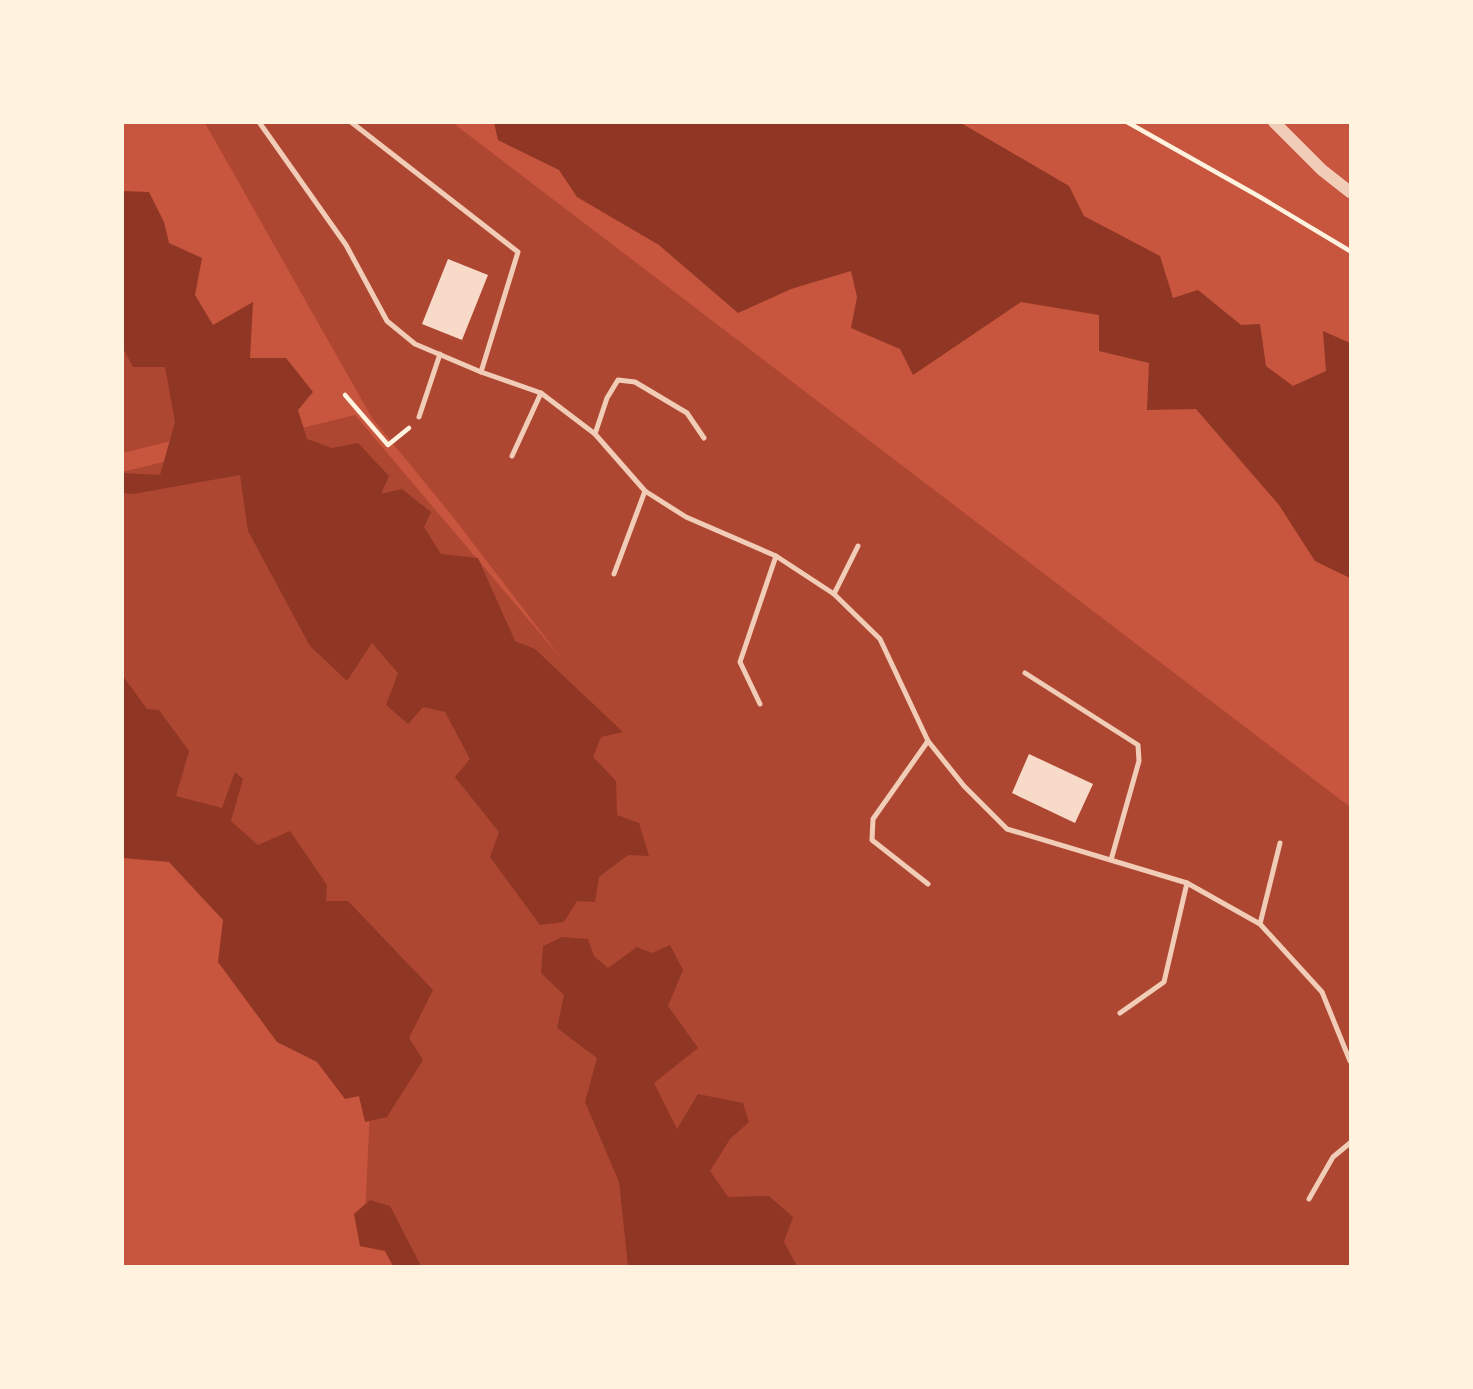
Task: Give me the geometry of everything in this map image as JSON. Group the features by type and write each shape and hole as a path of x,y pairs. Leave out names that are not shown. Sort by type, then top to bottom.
{"street":[{"path":"1273,122 1322,170 1350,192"}],"lane":[{"path":"259,122 346,244 387,321 415,344 481,372 541,393 596,433 645,491 686,517 776,556 834,594 880,639 928,741 964,786 1007,830 1187,883 1261,924 1322,992 1348,1043 1350,1060"},
{"path":"351,122 518,252 481,372"},
{"path":"419,417 440,354"},
{"path":"596,433 607,398 618,380 635,382 687,413 704,438"},
{"path":"512,456 541,393"},
{"path":"614,574 645,491"},
{"path":"834,594 858,546"},
{"path":"760,704 740,662 776,556"},
{"path":"1025,673 1138,745 1139,761 1111,860"},
{"path":"928,741 873,818 872,840 928,884"},
{"path":"1261,924 1280,843"},
{"path":"1120,1013 1164,982 1187,883"},
{"path":"1309,1199 1333,1157 1350,1143"}],"path":[{"path":"1127,122 1350,251"},
{"path":"345,396 388,445 393,444 419,417"}],"shaded area":[{"path":"205,123 453,123 1350,807 1350,1266 397,1266 365,1217 374,1022 123,763 122,472 355,415 561,658 453,517 372,418"},
{"path":"494,123 961,123 1069,186 1084,216 1160,256 1173,298 1198,290 1241,325 1260,324 1266,366 1293,386 1326,371 1323,331 1350,343 1350,578 1315,561 1279,505 1196,409 1147,410 1149,363 1099,351 1099,315 1021,302 913,375 900,349 851,328 857,297 851,271 791,289 738,313 659,245 577,197 559,170 498,140"},
{"path":"123,191 149,192 164,222 169,243 202,258 195,295 213,325 253,302 250,358 286,358 313,392 298,410 307,439 332,448 358,443 389,476 381,494 402,489 431,512 424,527 441,554 478,558 515,641 535,649 623,732 601,737 593,757 616,781 617,815 639,823 649,856 628,855 599,877 595,902 577,901 564,922 540,925 490,857 499,832 455,777 470,759 445,712 423,707 408,724 386,705 398,673 372,643 347,681 310,646 248,531 240,475 133,494 123,493 123,473 160,475 175,422 165,367 133,367 123,348"},
{"path":"123,234 258,419 123,453"},
{"path":"123,676 147,709 159,710 189,751 176,796 222,808 235,772 243,779 231,821 258,845 290,831 327,885 326,901 348,901 433,990 409,1038 423,1060 387,1117 365,1122 359,1096 345,1099 317,1062 277,1042 218,962 223,920 169,862 123,858"},
{"path":"562,937 588,939 594,956 608,968 637,947 652,953 670,945 683,970 668,1006 698,1048 654,1083 677,1129 698,1094 743,1103 749,1122 730,1139 710,1171 728,1197 769,1196 793,1217 784,1242 797,1266 628,1266 619,1182 585,1102 597,1058 557,1028 564,995 541,973 543,946"},
{"path":"370,1200 390,1206 421,1266 393,1266 385,1251 360,1246 354,1214"}],"building":[{"path":"448,259 488,275 462,340 422,324"},
{"path":"1029,754 1093,784 1075,823 1012,793"}]}
